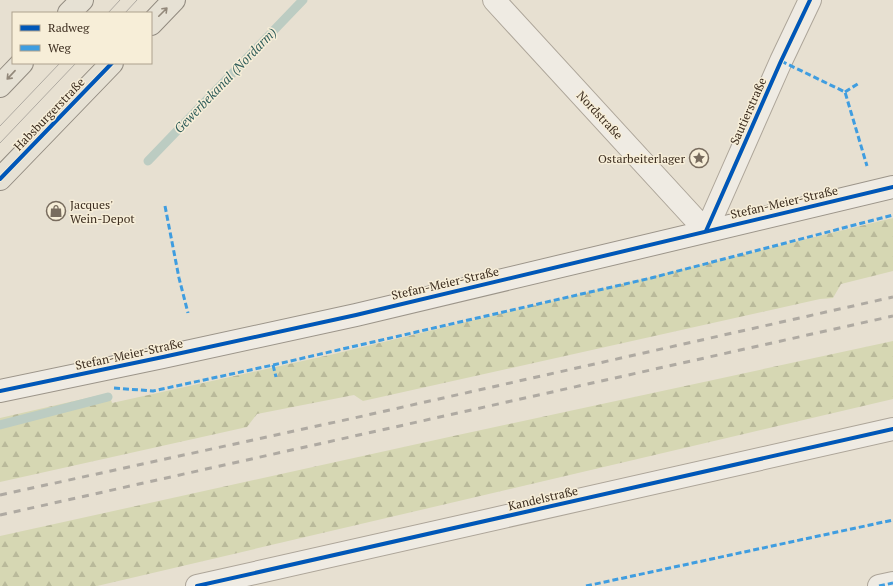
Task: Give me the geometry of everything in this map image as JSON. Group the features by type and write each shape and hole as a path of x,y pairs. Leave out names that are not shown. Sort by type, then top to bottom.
{"main road":[{"path":"70,12 82,0"},
{"path":"152,23 174,0"},
{"path":"0,86 21,64"},
{"name":"Habsburgerstraße","path":"0,179 111,64"}],"street":[{"name":"Nordstraße","path":"494,0 706,231"},
{"name":"Sautierstraße","path":"706,231 778,68 810,0"},
{"name":"Stefan-Meier-Straße","path":"0,391 356,315 893,187"},
{"name":"Kandelstraße","path":"197,586 893,429"},
{"path":"879,586 893,583"}],"green space":[{"path":"893,218 893,271 841,284 833,298 820,299 363,401 354,395 257,414 247,427 0,482 0,418 109,393 112,403 334,354"},
{"path":"893,341 893,399 97,586 0,586 0,536"}],"waterway":[{"name":"Gewerbekanal (Nordarm)","path":"148,161 303,0"},
{"name":"Gewerbekanal (Nordarm)","path":"0,425 108,397"}],"tram line":[{"path":"109,12 120,0"},
{"path":"126,12 137,0"},
{"path":"0,126 59,64"},
{"path":"0,143 75,64"}],"railway":[{"path":"0,495 354,418 893,297"},
{"path":"0,515 893,316"}],"marked path":[{"path":"781,61 845,92 867,166"},
{"path":"845,92 859,83"},
{"path":"165,206 179,278 188,313"},
{"path":"114,388 153,391 273,365 651,278 893,215"},
{"path":"273,365 276,377"},
{"path":"586,586 893,520"},
{"path":"879,586 893,583"}],"cycle path":[{"path":"706,231 781,61 810,0"},
{"path":"0,179 111,64"},
{"path":"0,391 356,315 893,187"},
{"path":"197,586 893,429"}],"place":[{"name":"Ostarbeiterlager","path":"699,158"},
{"name":"Jacques' Wein-Depot","path":"56,211"}]}
